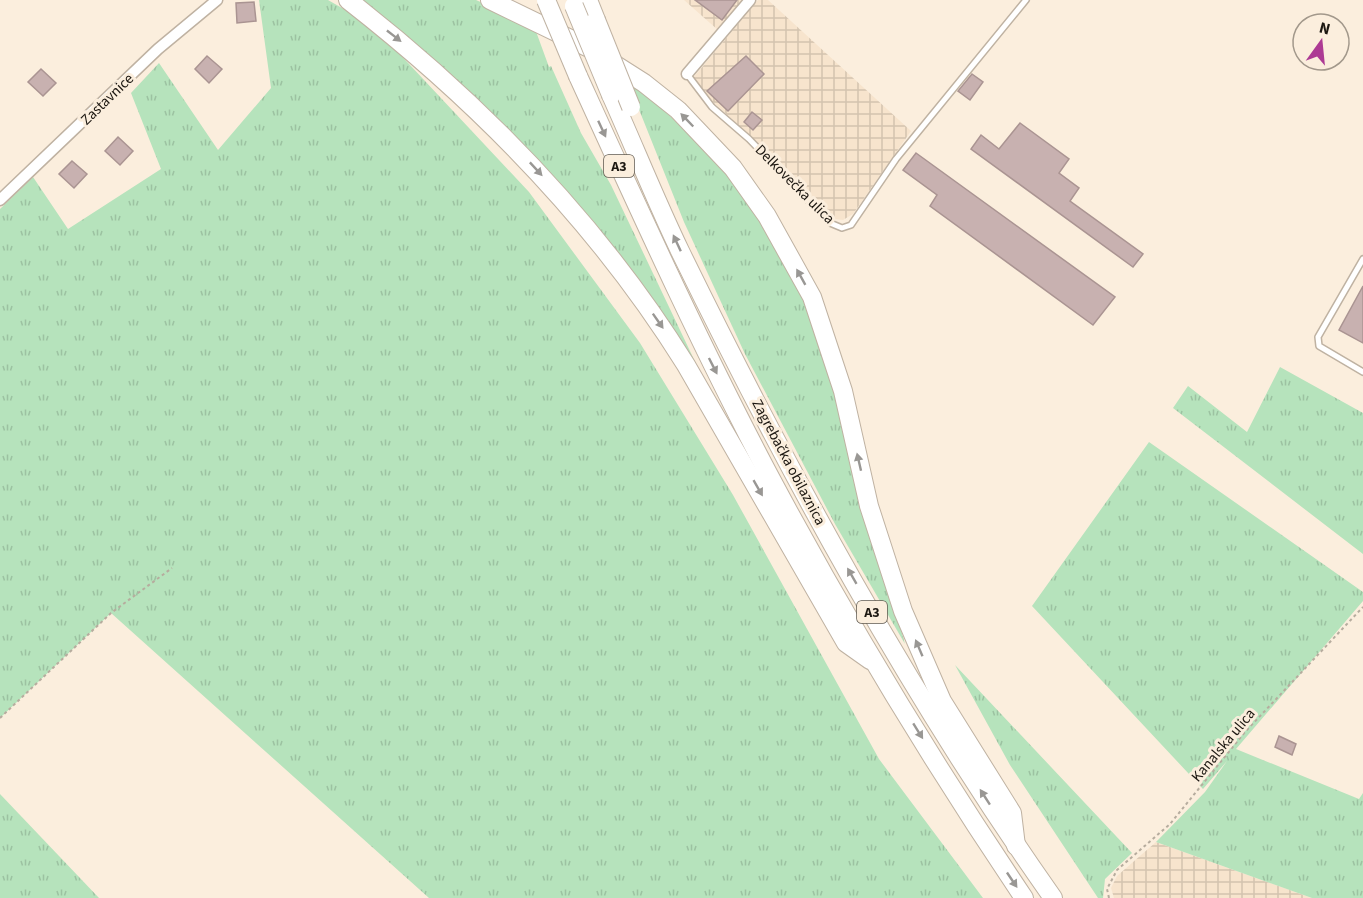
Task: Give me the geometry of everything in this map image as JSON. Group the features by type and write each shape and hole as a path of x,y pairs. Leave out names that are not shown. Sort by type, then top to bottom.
{"highway":[{"path":"348,0 419,56 472,104 542,176 591,232 664,330 846,643 876,664"},
{"path":"490,0 589,48 644,83 678,110 733,168 767,216 812,297 843,390 869,506 903,611 942,701 1012,813 1016,846"},
{"name":"Zagrebačka obilaznica","path":"546,0 670,279 747,432 876,664 976,827 1024,898"},
{"path":"577,2 596,20 631,107 632,142"},
{"name":"Zagrebačka obilaznica","path":"577,2 611,95 680,249 792,471 926,706 1016,846 1053,898"}],"street":[{"name":"Zastavnice","path":"0,200 158,49 217,0"},
{"name":"Delkovečka ulica","path":"687,74 750,0"}],"lane":[{"name":"Delkovečka ulica","path":"687,74 712,107 749,139 831,223 842,228 851,225 896,159 1026,0"},
{"path":"1363,259 1318,337 1319,346 1363,372"}],"path":[{"path":"0,718 111,613 172,568"},
{"name":"Kanalska ulica","path":"1109,898 1107,889 1117,870 1170,824 1245,732 1363,607"}],"shaded area":[{"path":"684,0 744,0 719,31"},
{"path":"758,0 768,0 911,131 853,214 843,220 834,219 818,205 785,169 706,95 693,78"},
{"path":"1156,842 1312,898 1114,898 1111,888 1117,876"}],"green space":[{"path":"259,0 328,0 349,12 395,49 529,192 640,343 733,495 879,759 983,898 429,898 111,613 0,718 0,209 33,177 68,229 161,169 131,93 159,63 218,150 271,88"},
{"path":"360,0 476,0 534,26 549,67 551,66 581,133 611,185 699,370 489,110 439,64"},
{"path":"628,82 665,111 728,174 768,231 798,287 827,363 905,644 835,524 745,354 684,222"},
{"path":"1280,367 1363,413 1363,554 1173,408 1188,386 1247,432"},
{"path":"1149,442 1363,592 1363,601 1236,749 1359,799 1363,793 1363,898 1312,898 1156,842 1205,792 1227,761 1203,789 1032,606"},
{"path":"955,665 1132,853 1105,879 1103,898 1098,898 1010,765"},
{"path":"0,794 99,898 0,898"}],"building":[{"path":"695,0 737,0 722,20"},
{"path":"254,2 256,21 237,23 236,3"},
{"path":"207,56 222,69 209,83 195,69"},
{"path":"746,56 764,74 728,111 707,91"},
{"path":"41,69 56,83 43,96 28,82"},
{"path":"972,74 983,82 970,100 958,91"},
{"path":"752,112 762,120 753,130 744,122"},
{"path":"1020,123 1069,159 1059,173 1079,188 1070,201 1143,254 1133,267 971,149 981,135 999,149"},
{"path":"118,137 133,151 120,165 105,151"},
{"path":"916,153 1115,297 1093,325 930,206 937,195 903,170"},
{"path":"72,161 87,174 74,188 59,174"},
{"path":"1363,286 1363,343 1339,330"},
{"path":"1279,736 1296,744 1292,755 1275,747"}]}
